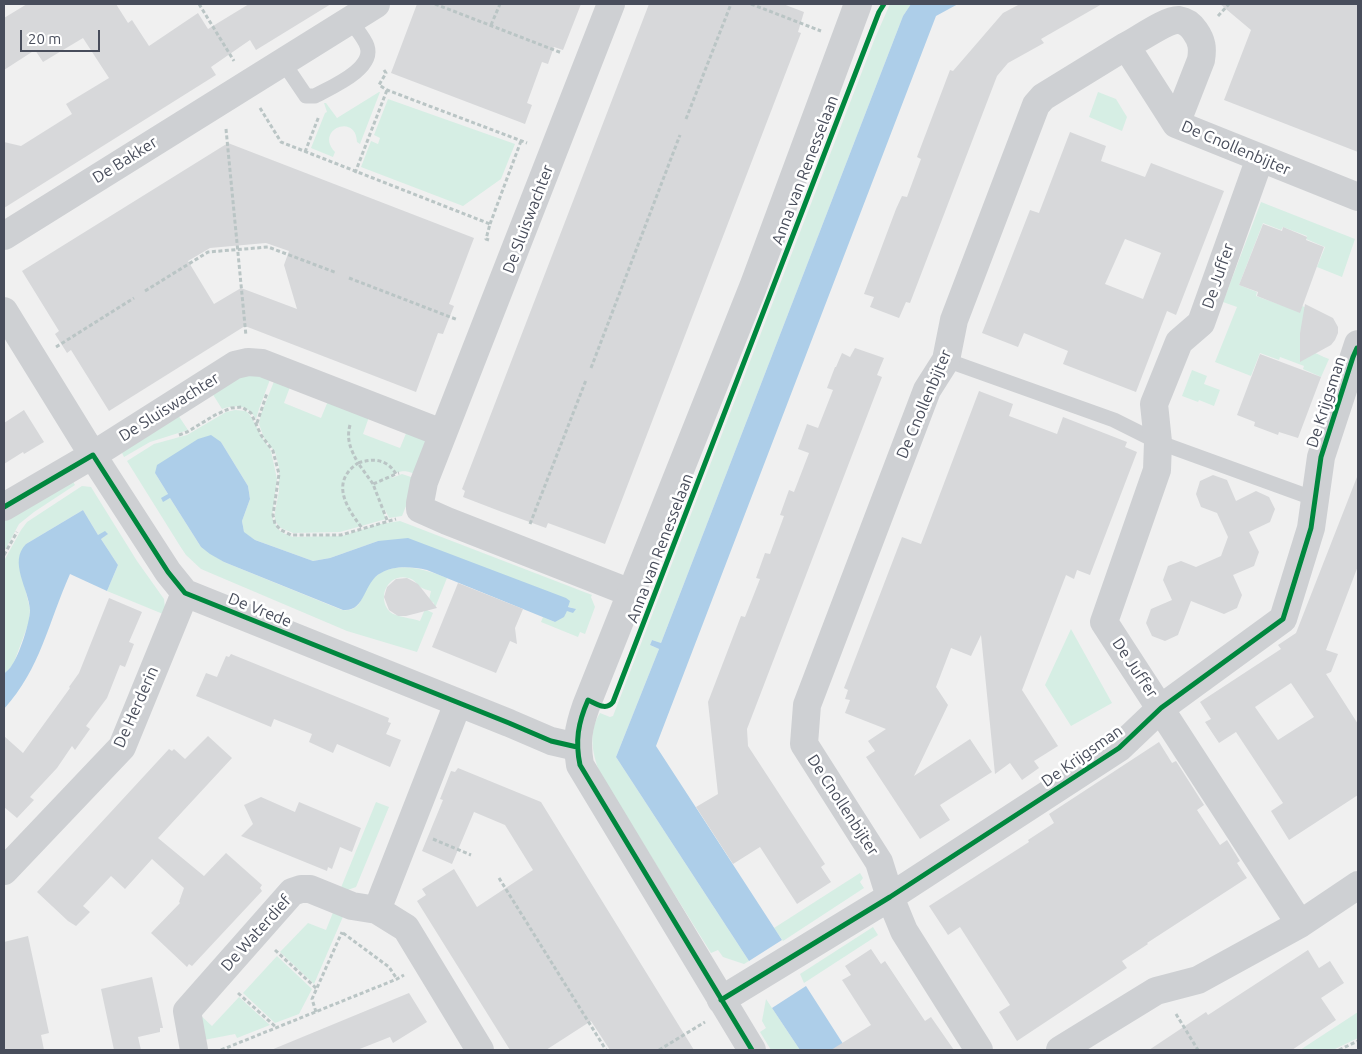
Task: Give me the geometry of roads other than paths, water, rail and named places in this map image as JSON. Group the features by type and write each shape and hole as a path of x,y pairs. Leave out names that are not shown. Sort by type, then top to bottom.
{"street":[{"name":"De Bakker","path":"4,236 376,4"},
{"name":"De Sluiswachter","path":"611,4 442,433 424,482 420,509 631,593"},
{"name":"Anna van Renesselaan","path":"752,1050 580,765 577,747 578,730 753,287 858,4"},
{"path":"1126,46 1170,22 1180,20 1191,24 1201,40 1203,50 1201,60 1176,124"},
{"name":"De Cnollenbijter","path":"979,1050 904,931 890,897 879,862 804,744 807,705 926,390 946,360 954,320 1036,105 1043,97 1126,46 1176,124 1358,197"},
{"name":"De Juffer","path":"1260,158 1201,323 1179,342 1154,404 1158,442 1157,470 1104,622 1300,924"},
{"name":"De Vrede","path":"4,311 168,572 185,593 551,741 577,747"},
{"name":"De Krijgsman","path":"721,1000 890,897 1119,748 1161,708 1283,619 1311,528 1321,458 1358,344"},
{"name":"De Sluiswachter","path":"93,455 235,365 248,362 262,363 442,433"},
{"path":"12,516 93,455"},
{"name":"De Herderin","path":"4,871 122,746 185,593"},
{"path":"365,908 409,830 458,703"},
{"path":"1060,1050 1156,991 1198,980 1300,924 1358,885"},
{"name":"De Waterdief","path":"194,1050 187,1010 292,892 301,889 310,890 365,908 406,928 480,1050"}],"lane":[{"path":"283,62 306,96 315,96 360,69 368,58 367,46 350,20"},
{"path":"946,360 1114,420 1158,442 1316,500"}],"water":[{"path":"911,4 958,4 936,16 656,746 782,940 749,961 616,757 659,649 650,645 652,640 661,643 903,16"},
{"path":"211,435 221,442 248,486 250,499 242,521 244,532 255,540 313,561 330,558 378,541 408,538 566,598 570,601 568,607 576,609 573,613 567,611 564,617 555,622 427,570 404,567 386,570 375,577 360,602 350,609 343,610 224,562 201,547 170,498 163,502 161,498 168,494 155,473 157,465 198,439"},
{"path":"83,510 98,535 105,531 108,534 101,539 118,565 107,591 70,574 43,644 27,678 4,709 4,674 18,654 30,615 29,602 19,567 21,551 26,544"},
{"path":"806,986 847,1050 800,1050 772,1008"}]}
